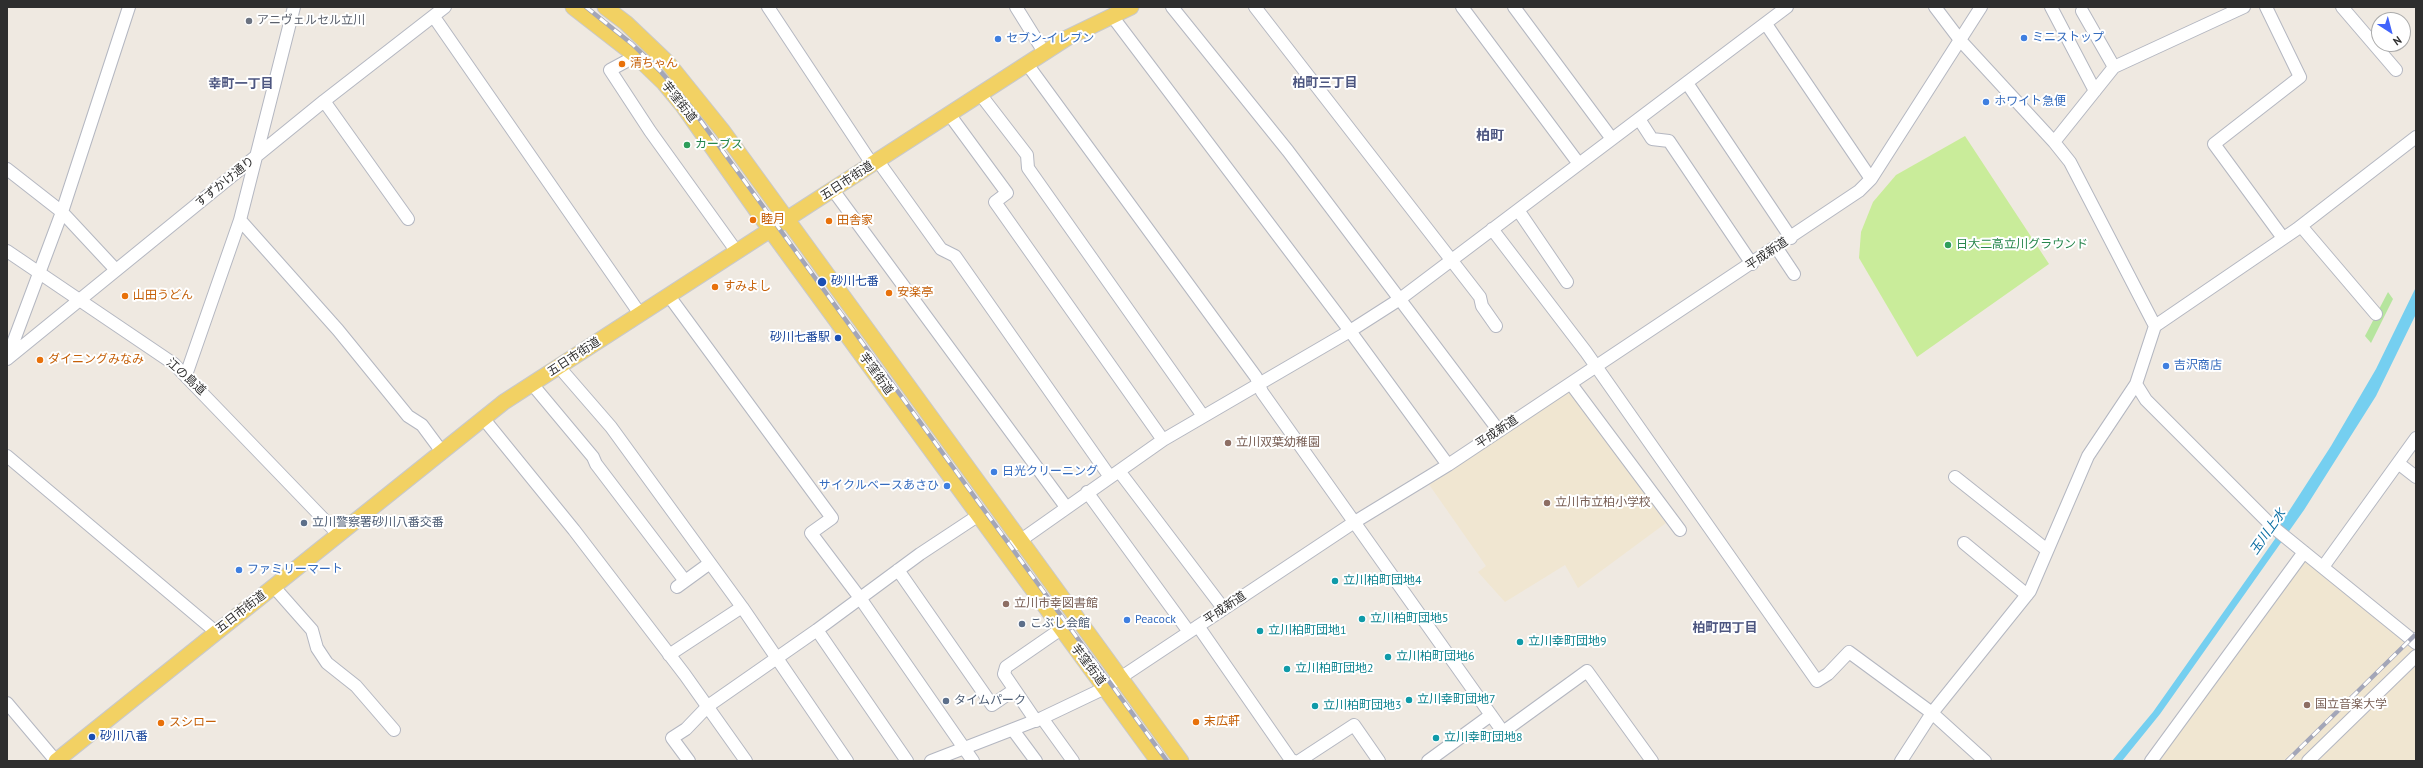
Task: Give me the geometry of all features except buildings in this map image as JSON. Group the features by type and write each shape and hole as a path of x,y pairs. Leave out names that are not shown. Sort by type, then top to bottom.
{"main road":[{"name":"芋窪街道","path":"573,7 636,56 664,83 683,106 771,231 1158,761"},
{"name":"芋窪街道","path":"606,7 650,45 682,79 722,130 1181,761"},
{"name":"五日市街道","path":"56,761 483,418 532,384 771,231 1044,52 1067,38 1131,7"}],"street":[{"path":"7,359 62,212 129,7"},
{"path":"186,375 240,220 294,7"},
{"name":"すずかけ通り","path":"7,359 81,301 116,270 255,159 324,101 446,7"},
{"path":"768,7 875,162 941,249 955,256 1114,474 1223,608"},
{"path":"1016,7 1044,52"},
{"path":"1172,7 1288,151 1499,431"},
{"path":"1255,7 1480,297 1482,306 1496,326"},
{"path":"1462,7 1579,164"},
{"path":"1514,7 1612,139"},
{"path":"1004,552 1087,492 1163,440 1258,383 1350,331 1400,299 1766,24 1786,7"},
{"path":"1935,7 1960,40 2054,142 2081,181 2107,236 2155,326"},
{"name":"平成新道","path":"931,761 1039,720 1105,688 1223,608 1353,523 1448,465 1571,384 1859,191 1871,178 1981,7"},
{"path":"2051,7 2095,91"},
{"path":"2054,142 2114,67 2244,7"},
{"path":"2266,7 2300,77 2214,144 2283,238"},
{"path":"2342,7 2396,70"},
{"path":"2082,11 2114,67"},
{"path":"1112,16 1350,331 1448,465"},
{"path":"434,17 640,314"},
{"path":"1766,24 1871,178"},
{"path":"636,56 610,70 650,131 737,252"},
{"path":"1027,64 1252,371 1262,392 1353,523 1503,732 1587,671 1652,761"},
{"path":"1687,83 1790,238"},
{"path":"980,94 1027,155 1028,168 1203,416"},
{"path":"324,101 408,219"},
{"path":"949,114 1007,193 995,202 1163,440"},
{"path":"1639,119 1652,139 1669,141 1752,264"},
{"path":"1901,761 1932,713 2026,595 2088,456 2136,384 2155,326 2301,226 2416,137"},
{"path":"7,169 62,212 116,270"},
{"path":"833,190 1066,507"},
{"path":"1518,210 1567,282"},
{"path":"240,220 338,330 408,416 422,424 442,452"},
{"path":"2301,226 2376,314"},
{"path":"1492,229 1596,367 1817,681 1828,674 1849,652 1932,713 1985,761"},
{"path":"1776,247 1794,274"},
{"name":"江の島道","path":"7,251 186,375 338,534"},
{"path":"669,296 832,518 811,533 860,598 965,748 972,761"},
{"path":"559,367 611,428 710,563 777,657 847,761"},
{"path":"532,384 593,457 596,464 681,584 710,563"},
{"path":"1571,384 1680,530"},
{"path":"2136,384 2146,400 2273,527 2416,643"},
{"path":"483,418 574,530 708,706 746,761"},
{"path":"2323,567 2416,438"},
{"path":"7,456 216,632"},
{"path":"2398,463 2416,477"},
{"path":"1955,477 2047,550"},
{"path":"1087,492 1194,629 1291,760 1294,761"},
{"path":"689,761 672,738 686,729 708,706 817,630 898,570 978,515"},
{"path":"1964,543 2026,595"},
{"path":"2151,761 2304,552"},
{"path":"898,570 992,705 1014,690"},
{"path":"274,587 312,630 317,648 326,663 356,686 394,730"},
{"path":"669,655 742,607"},
{"path":"1061,629 1006,667 1004,674 1014,690 1073,761"},
{"path":"817,630 907,761"},
{"path":"2308,761 2416,656"},
{"path":"7,703 56,761"},
{"path":"1428,761 1491,716"},
{"path":"1299,761 1354,725 1379,761"},
{"path":"1012,730 1036,761"}],"shaded area":[{"name":"立川市立柏小学校","path":"1569,390 1666,523 1578,588 1565,565 1505,602 1478,572 1486,566 1428,483"},
{"name":"国立音楽大学","path":"2302,557 2416,649 2416,761 2159,761"}],"green space":[{"name":"日大二高立川グラウンド","path":"1965,136 2049,264 1917,357 1859,258 1861,232 1873,202 1896,175"},
{"path":"2388,292 2393,299 2371,343 2365,336"}],"water":[{"path":"2416,287 2416,314 2376,396 2304,510 2160,714 2122,761 2112,761 2153,712 2275,539 2280,525 2331,446 2376,369"}],"railway":[{"path":"586,7 632,44 661,72 687,102 1167,761"},
{"path":"2287,761 2416,634"}],"place":[{"name":"アニヴェルセル立川","path":"249,21"},
{"name":"ミニストップ","path":"2024,38"},
{"name":"セブン-イレブン","path":"998,39"},
{"name":"清ちゃん","path":"622,64"},
{"name":"ホワイト急便","path":"1986,102"},
{"name":"カーブス","path":"687,145"},
{"name":"睦月","path":"753,220"},
{"name":"田舎家","path":"829,221"},
{"name":"日大二高立川グラウンド","path":"1948,245"},
{"name":"砂川七番","path":"822,282"},
{"name":"すみよし","path":"715,287"},
{"name":"安楽亭","path":"889,293"},
{"name":"山田うどん","path":"125,296"},
{"name":"砂川七番駅","path":"838,338"},
{"name":"ダイニングみなみ","path":"40,360"},
{"name":"吉沢商店","path":"2166,366"},
{"name":"立川双葉幼稚園","path":"1228,443"},
{"name":"日光クリーニング","path":"994,472"},
{"name":"サイクルベースあさひ","path":"947,486"},
{"name":"立川市立柏小学校","path":"1547,503"},
{"name":"立川警察署砂川八番交番","path":"304,523"},
{"name":"ファミリーマート","path":"239,570"},
{"name":"立川柏町団地4","path":"1335,581"},
{"name":"立川市幸図書館","path":"1006,604"},
{"name":"立川柏町団地5","path":"1362,619"},
{"name":"Peacock","path":"1127,620"},
{"name":"こぶし会館","path":"1022,624"},
{"name":"立川柏町団地1","path":"1260,631"},
{"name":"立川幸町団地9","path":"1520,642"},
{"name":"立川柏町団地6","path":"1388,657"},
{"name":"立川柏町団地2","path":"1287,669"},
{"name":"立川幸町団地7","path":"1409,700"},
{"name":"タイムパーク","path":"946,701"},
{"name":"国立音楽大学","path":"2307,705"},
{"name":"立川柏町団地3","path":"1315,706"},
{"name":"末広軒","path":"1196,722"},
{"name":"スシロー","path":"161,723"},
{"name":"砂川八番","path":"92,737"},
{"name":"立川幸町団地8","path":"1436,738"}],"district":[{"name":"柏町三丁目","path":"1325,83"},
{"name":"幸町一丁目","path":"241,84"},
{"name":"柏町","path":"1490,136"},
{"name":"柏町四丁目","path":"1725,628"}],"water label":[{"name":"玉川上水","path":"2268,532"}]}
